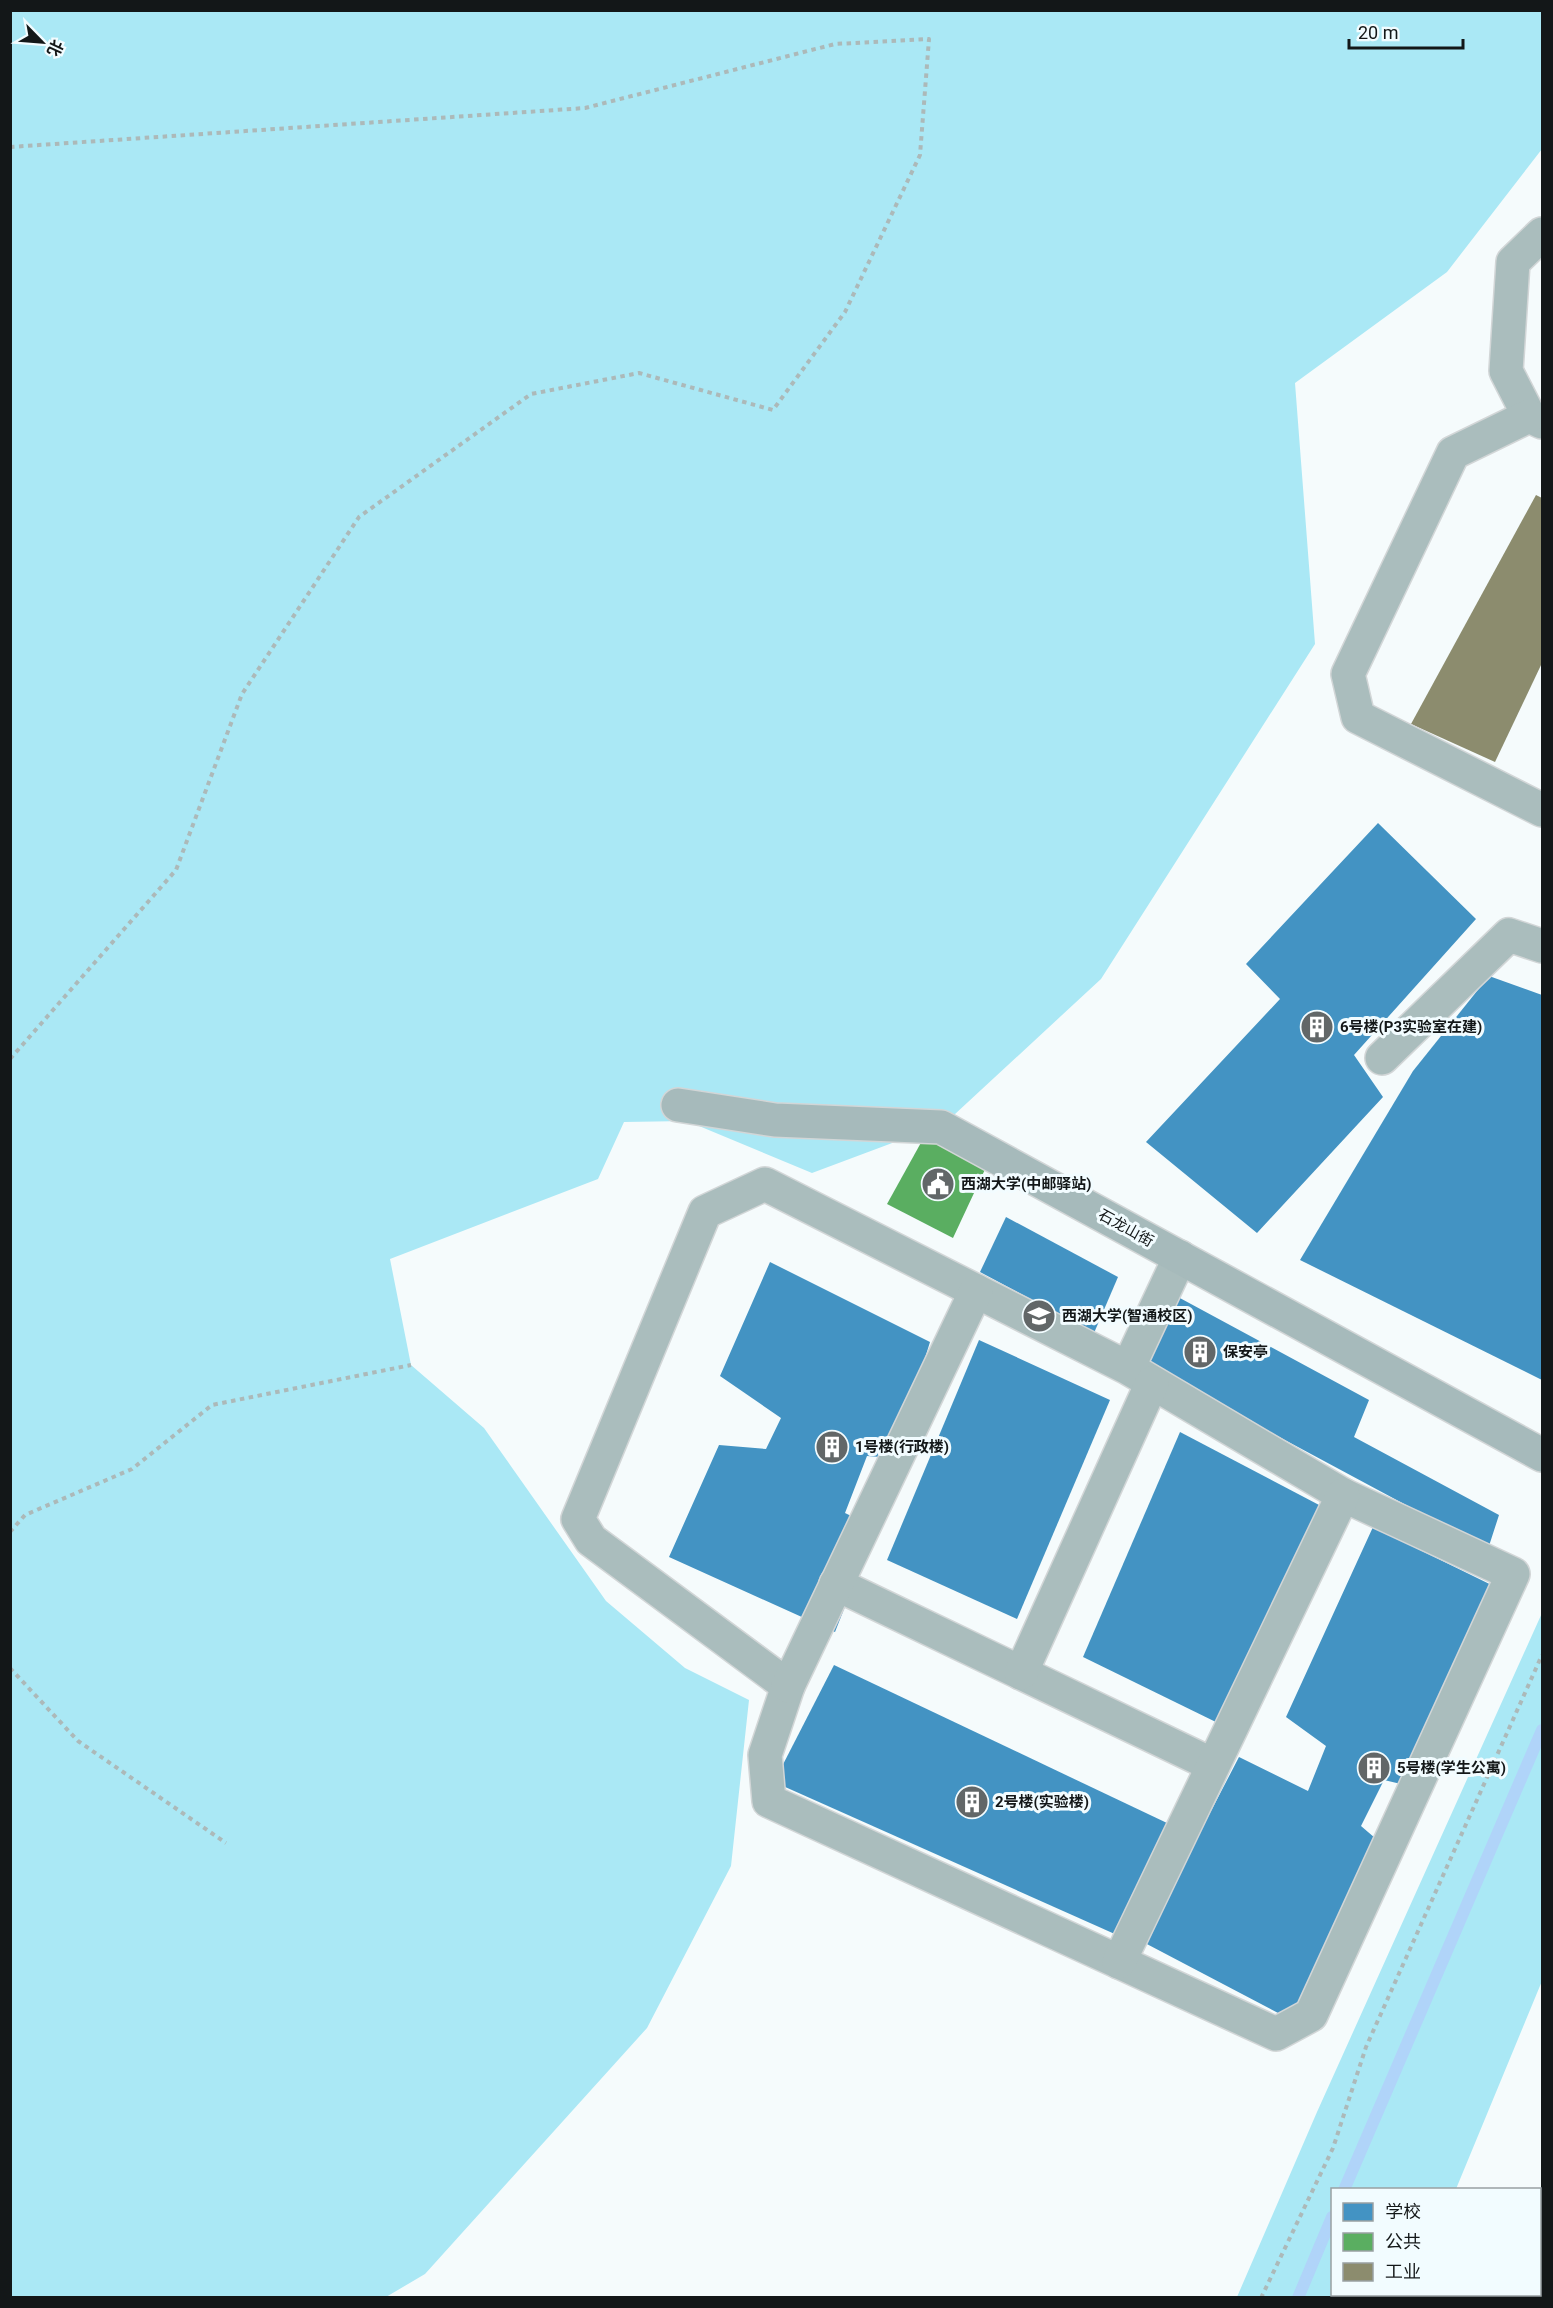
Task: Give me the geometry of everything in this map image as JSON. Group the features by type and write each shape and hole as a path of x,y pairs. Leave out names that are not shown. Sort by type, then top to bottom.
{"street":[{"path":"1542,234 1513,262 1506,371 1536,419 1453,453 1348,674 1358,717 1542,810"},
{"path":"1382,1058 1509,935 1542,946"},
{"name":"石龙山街","path":"678,1105 775,1120 941,1127 1542,1455"},
{"path":"788,1686 591,1540 578,1519 705,1212 765,1184 976,1291 1140,1376 1343,1495 1513,1574 1311,2015 1276,2034 769,1802 765,1755 788,1686 976,1291"},
{"path":"1021,1673 1140,1376 1180,1257"},
{"path":"1119,1962 1343,1495"},
{"path":"837,1584 1213,1765"}],"path":[{"path":"10,147 585,108 835,44 928,39 920,156 845,312 773,410 639,374 531,394 359,517 242,694 176,870 10,1059"},
{"path":"10,1532 25,1515 132,1470 212,1405 411,1365"},
{"path":"1261,2298 1333,2148 1366,2047 1542,1655"},
{"path":"10,1668 78,1741 226,1843"}],"shaded area":[{"path":"11,11 1542,11 1542,149 1447,272 1295,383 1315,644 1101,979 941,1127 927,1130 812,1173 687,1121 624,1122 598,1179 390,1259 411,1365 484,1428 606,1601 685,1668 749,1700 731,1866 647,2028 425,2274 386,2297 11,2298"},
{"path":"1542,1613 1542,1981 1456,2188 1331,2188 1331,2296 1412,2297 1237,2297 1317,2112"}],"building: 学校":[{"name":"6号楼(P3实验室在建)","path":"1378,823 1476,919 1354,1055 1383,1097 1257,1233 1146,1142 1280,999 1246,964"},
{"path":"1489,976 1542,995 1542,1380 1300,1260 1413,1071"},
{"path":"1006,1217 1118,1277 1094,1333 980,1272"},
{"name":"1号楼(行政楼)","path":"770,1262 930,1342 894,1458 867,1456 845,1513 876,1528 835,1632 669,1557 719,1445 766,1449 781,1418 720,1376"},
{"path":"1178,1297 1369,1400 1354,1437 1499,1515 1488,1549 1143,1364"},
{"path":"979,1340 1110,1400 1017,1619 887,1560"},
{"path":"1180,1432 1321,1506 1222,1725 1083,1657"},
{"name":"5号楼(学生公寓)","path":"1373,1527 1514,1596 1422,1789 1384,1780 1361,1826 1382,1844 1297,2023 1143,1942 1239,1757 1308,1791 1326,1746 1286,1717"},
{"name":"2号楼(实验楼)","path":"834,1665 1167,1823 1117,1935 774,1782"}],"building: 公共":[{"name":"西湖大学(中邮驿站)","path":"928,1130 988,1163 953,1238 887,1204"}],"building: 工业":[{"path":"1536,495 1542,498 1542,663 1495,762 1411,724"}],"waterway":[{"path":"1345,2188 1542,1730"},
{"path":"1298,2298 1331,2219"}],"place":[{"name":"6号楼(P3实验室在建)","path":"1317,1027"},
{"name":"西湖大学(中邮驿站)","path":"938,1184"},
{"name":"西湖大学(智通校区)","path":"1039,1316"},
{"name":"保安亭","path":"1200,1352"},
{"name":"1号楼(行政楼)","path":"832,1447"},
{"name":"5号楼(学生公寓)","path":"1374,1768"},
{"name":"2号楼(实验楼)","path":"972,1802"}]}
